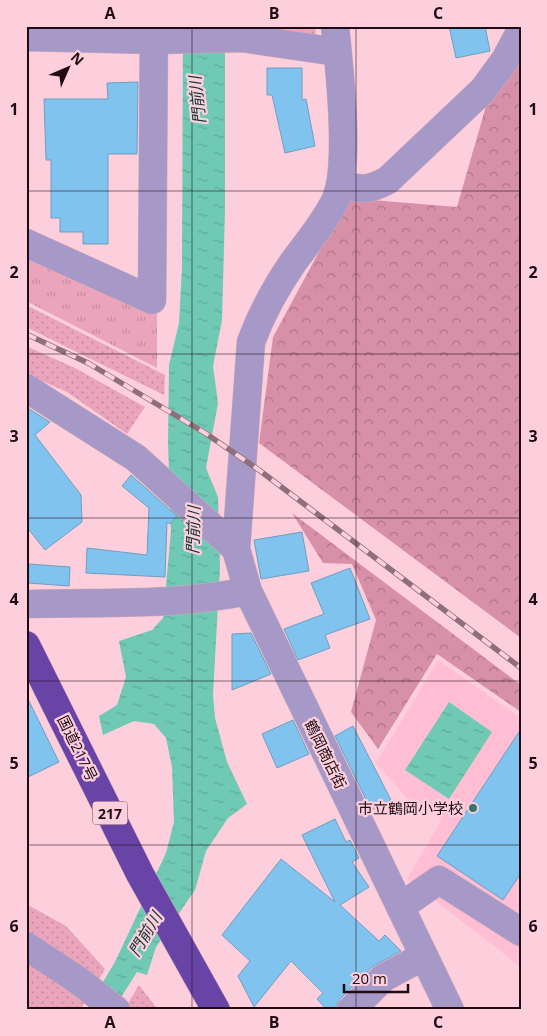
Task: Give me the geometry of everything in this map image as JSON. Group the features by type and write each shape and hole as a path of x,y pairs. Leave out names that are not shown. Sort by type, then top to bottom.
{"highway":[{"name":"国道217号","path":"31,654 140,874 212,1002"}],"street":[{"path":"340,184 357,188 373,188 388,180 483,90 505,60 521,30"},
{"path":"26,37 154,33 242,38 336,39 342,154 340,184 336,199 323,221 270,298 251,342 229,542"},
{"path":"26,243 152,300 154,33"},
{"path":"26,388 136,458 229,542"},
{"name":"鶴岡商店街","path":"229,542 238,593 400,907 450,1010"},
{"path":"26,604 161,600 238,593"},
{"path":"400,907 439,880 521,932"},
{"path":"26,946 116,1010"},
{"path":"350,1010 383,978 424,956"}],"shaded area":[{"name":"市立鶴岡小学校","path":"438,660 521,718 521,967 407,879 442,819 407,798 376,763"}],"green space":[{"path":"252,26 316,26 315,40"},
{"path":"509,26 521,26 521,638 259,443 273,337 348,198 457,207"},
{"path":"26,249 157,309 157,368 26,301"},
{"path":"26,305 165,375 164,395 26,327"},
{"path":"26,346 75,368 145,407 127,434 67,392 26,374"},
{"path":"292,513 521,685 521,712 437,654 378,749 351,712 376,620 352,564 323,563"},
{"path":"26,904 66,926 105,969 80,1010 26,1010"},
{"path":"139,985 158,1010 124,1010"}],"water":[{"name":"門前川","path":"183,26 225,26 225,211 222,320 213,366 218,403 206,468 218,497 220,568 213,695 215,718 227,762 247,804 228,818 206,851 195,890 156,947 147,975 137,972 113,1010 86,1010 115,962 166,853 174,822 172,767 166,738 154,724 134,721 103,735 99,716 117,705 126,677 119,641 152,630 163,618 171,531 168,443 169,365 179,323 182,267"},
{"path":"449,702 492,732 449,799 405,770"}],"building":[{"path":"449,26 485,26 490,51 456,58"},
{"path":"267,68 302,68 302,100 306,99 315,146 285,153 272,95 267,95"},
{"path":"138,82 137,154 108,154 108,244 83,244 83,232 60,232 60,218 51,218 51,160 46,160 44,99 108,99 107,83"},
{"path":"26,407 50,422 35,435 81,495 82,522 45,550 26,526"},
{"path":"131,475 177,516 170,524 167,522 165,577 86,573 87,548 147,555 149,508 122,486"},
{"path":"302,532 309,571 261,579 254,540"},
{"path":"29,564 70,567 69,586 28,583"},
{"path":"350,568 370,619 325,635 330,648 298,660 284,629 324,614 311,583"},
{"path":"251,633 271,674 232,690 232,634"},
{"path":"26,695 59,762 26,778"},
{"path":"293,720 309,754 277,768 262,734"},
{"path":"353,726 391,800 371,810 335,736"},
{"path":"521,729 521,873 503,900 437,856"},
{"path":"335,819 346,842 350,840 359,858 352,862 369,887 340,905 379,941 385,935 401,951 372,967 340,999 336,1010 327,1010 317,999 323,993 291,961 254,1007 238,976 250,961 222,935 281,859 335,902 302,835"}],"railway":[{"path":"26,334 88,363 205,433 259,470 521,668"}],"place":[{"name":"市立鶴岡小学校","path":"473,808"}]}
